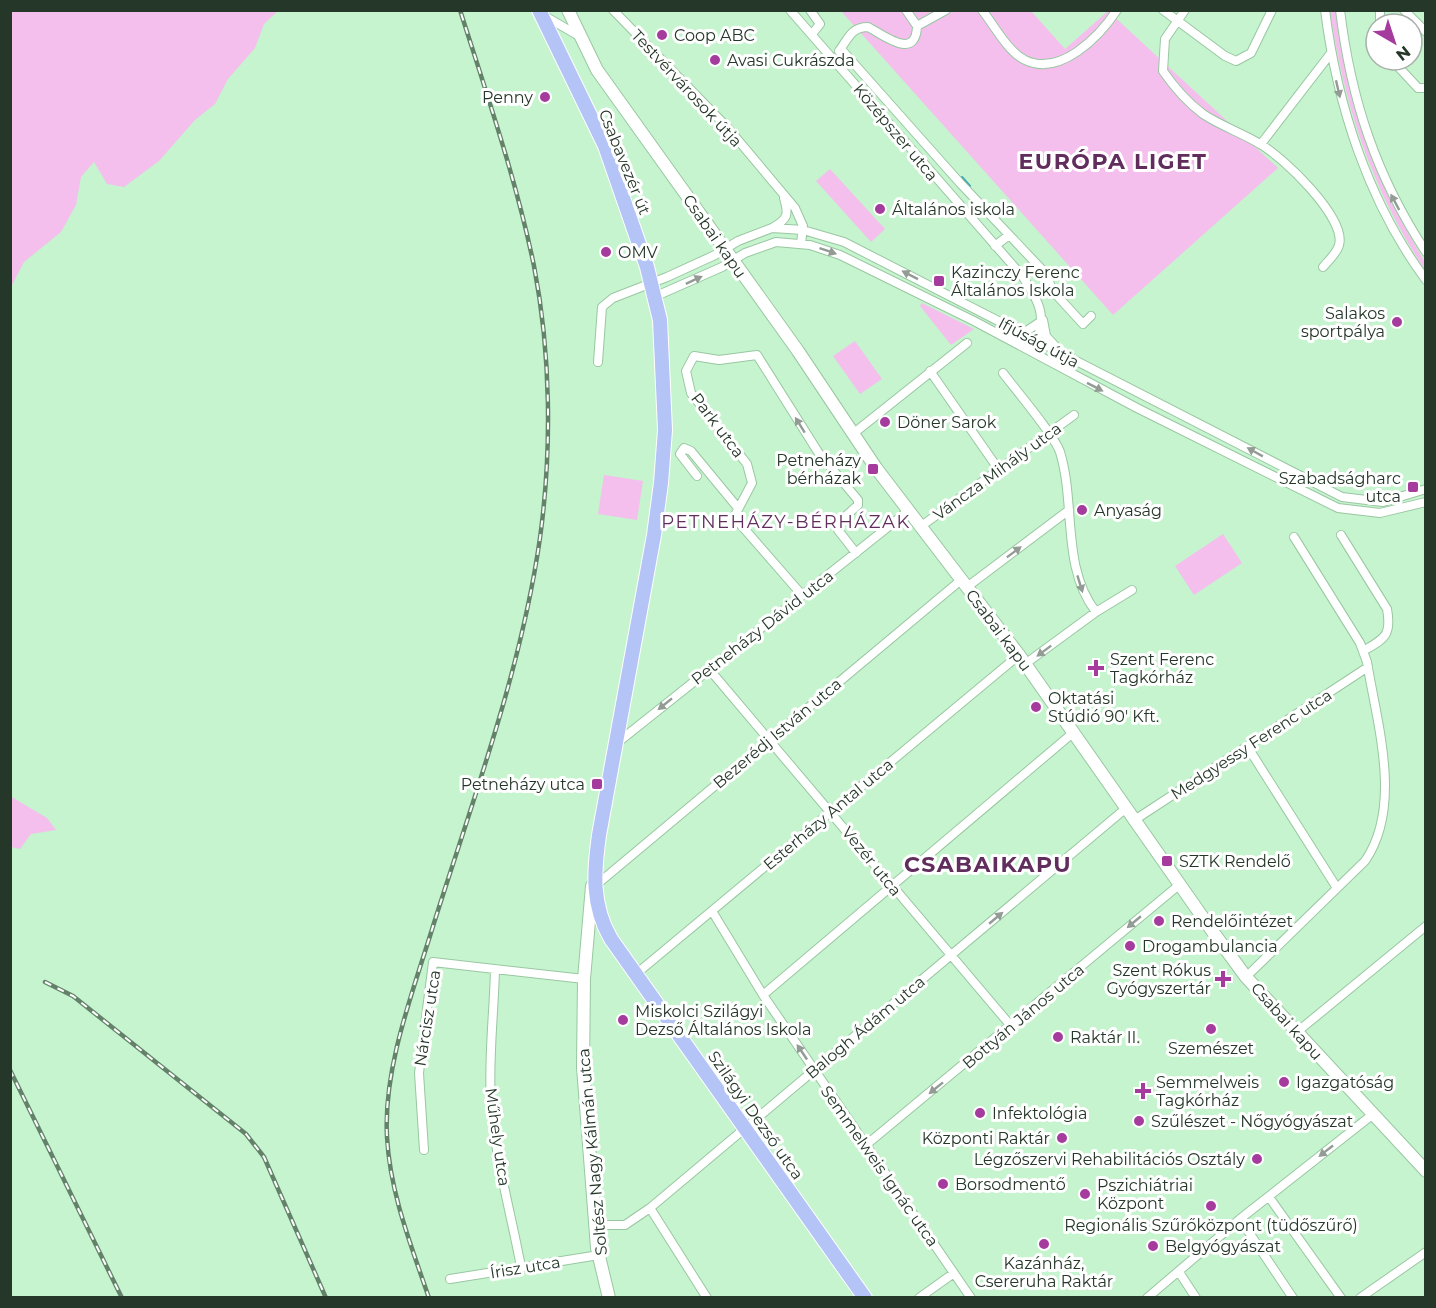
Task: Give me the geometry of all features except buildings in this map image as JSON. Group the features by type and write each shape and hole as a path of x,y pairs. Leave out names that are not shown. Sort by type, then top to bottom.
{"main road":[{"name":"Csabavezér út","path":"546,18 605,146 651,283 660,320 665,430 661,483 594,881"},
{"name":"Szilágyi Dezső utca","path":"594,881 600,915 611,939 865,1298"}],"street":[{"name":"Csabai kapu","path":"568,10 597,70 908,511 1022,659 1125,809 1246,977 1425,1171"},
{"name":"Testvérvárosok útja","path":"613,10 729,129 800,218 803,230"},
{"name":"Középszer utca","path":"790,10 833,57 947,193 1023,277 1039,301 1046,336 1063,354"},
{"path":"810,10 820,24 812,34"},
{"path":"906,10 917,26"},
{"path":"833,57 841,49 850,33 862,27 876,31 899,44 906,44 913,39 917,26 946,10"},
{"path":"982,10 1013,51 1025,61 1046,64 1060,62 1071,56 1117,10"},
{"path":"1162,10 1177,23 1231,60 1236,61 1251,52 1272,10"},
{"path":"1185,10 1165,39 1162,71 1189,103 1204,115 1261,144 1296,174 1339,227 1340,244 1323,267"},
{"path":"1326,10 1331,53 1344,113 1356,145 1398,236 1425,280"},
{"path":"1340,10 1350,80 1359,113 1391,195 1425,252"},
{"path":"1404,10 1425,32"},
{"path":"546,18 579,36"},
{"name":"Középszer utca","path":"841,49 1009,235"},
{"path":"1261,144 1331,53"},
{"path":"1404,72 1419,88 1425,88"},
{"path":"947,193 960,183"},
{"path":"772,228 786,220 788,215 783,195"},
{"name":"Ifjúság útja","path":"598,362 602,307 613,298 772,228 803,230 844,242 1025,332 1063,354 1342,497 1383,502 1425,489"},
{"path":"801,244 803,230"},
{"path":"994,246 1009,235 1048,276 1052,290 1083,324 1091,316"},
{"name":"Ifjúság útja","path":"654,297 776,242 801,244 840,255 1338,508 1380,513 1425,502"},
{"path":"1025,332 1043,320"},
{"path":"1033,351 1043,320"},
{"name":"Ifjúság útja","path":"1012,342 1069,370 1071,374"},
{"path":"854,433 967,343"},
{"name":"Park utca","path":"738,508 752,483 747,464 691,393 686,371 694,356 719,360 757,355 818,452 858,500 858,505 837,524 838,530 856,553"},
{"path":"930,371 999,470"},
{"path":"1003,373 1059,449 1070,501 1069,510 1078,579 1084,596 1096,612"},
{"name":"Váncza Mihály utca","path":"920,527 1074,415"},
{"path":"698,476 680,454 684,448 691,451 738,508 734,517 802,596"},
{"name":"Bezerédj István utca","path":"594,881 964,584 1069,510"},
{"name":"Petneházy Dávid utca","path":"617,743 908,511"},
{"path":"1341,535 1387,609 1389,623 1386,634 1382,640 1363,651"},
{"path":"1246,977 1337,888 1373,849 1385,816 1387,789 1368,667 1363,651 1294,537"},
{"name":"Esterházy Antal utca","path":"636,974 831,811 1022,659 1131,590"},
{"name":"Medgyessy Ferenc utca","path":"1133,820 1368,667"},
{"name":"Vezér utca","path":"709,669 1011,1026"},
{"path":"763,995 1074,732"},
{"path":"1247,746 1337,888"},
{"name":"Balogh Ádám utca","path":"597,1226 625,1225 650,1208 1125,809"},
{"name":"Soltész Nagy Kálmán utca","path":"594,881 584,979 583,1067 599,1254 609,1298"},
{"name":"Bottyán János utca","path":"866,1145 1179,885"},
{"name":"Semmelweis Ignác utca","path":"712,911 763,995 971,1298"},
{"name":"Soltész Nagy Kálmán utca","path":"589,934 600,915"},
{"path":"1296,1032 1425,926"},
{"name":"Nárcisz utca","path":"424,1150 419,1073 433,962 584,979"},
{"name":"Műhely utca","path":"495,969 490,1077 491,1106 500,1170 521,1267"},
{"path":"1147,1298 1240,1219 1372,1115"},
{"path":"1269,1197 1341,1298"},
{"path":"650,1208 707,1298"},
{"path":"1240,1219 1293,1298"},
{"path":"1360,1298 1425,1252"},
{"name":"Írisz utca","path":"450,1279 599,1254"},
{"path":"1179,1272 1196,1298"},
{"path":"919,1298 954,1273"}],"shaded area":[{"path":"11,10 278,11 264,24 255,48 228,79 215,104 195,120 159,161 124,187 107,184 94,162 81,177 76,205 61,232 24,262 11,287"},
{"name":"EURÓPA LIGET","path":"841,11 1031,11 1065,49 1108,11 1278,168 1113,315"},
{"path":"1330,11 1336,11 1349,78 1367,141 1392,201 1425,262 1425,270 1390,209 1363,146 1343,80"},
{"path":"830,169 885,229 871,242 816,181"},
{"path":"922,303 974,329 951,345 920,306"},
{"path":"855,341 882,379 860,394 833,356"},
{"path":"604,475 643,481 637,520 598,514"},
{"path":"1223,534 1242,563 1194,595 1175,566"},
{"path":"10,796 47,818 56,830 31,834 20,849 11,847"}],"waterway":[{"path":"962,177 970,186"}],"railway":[{"path":"429,1298 402,1219 392,1178 387,1137 390,1083 409,1001 495,733 521,636 540,538 548,436 547,368 534,266 510,169 460,10"},
{"path":"45,982 73,996 246,1134 264,1157 326,1298"},
{"path":"10,1070 122,1298"}],"place":[{"name":"Coop ABC","path":"662,35"},
{"name":"Avasi Cukrászda","path":"715,60"},
{"name":"Penny","path":"545,97"},
{"name":"Általános iskola","path":"880,209"},
{"name":"OMV","path":"606,252"},
{"name":"Kazinczy Ferenc Általános Iskola","path":"939,281"},
{"name":"Salakos sportpálya","path":"1397,322"},
{"name":"Döner Sarok","path":"885,422"},
{"name":"Petneházy bérházak","path":"873,469"},
{"name":"Szabadságharc utca","path":"1413,487"},
{"name":"Anyaság","path":"1082,510"},
{"name":"Szent Ferenc Tagkórház","path":"1096,668"},
{"name":"Oktatási Stúdió 90' Kft.","path":"1036,707"},
{"name":"Petneházy utca","path":"597,784"},
{"name":"SZTK Rendelő","path":"1167,861"},
{"name":"Rendelőintézet","path":"1159,921"},
{"name":"Drogambulancia","path":"1130,946"},
{"name":"Szent Rókus Gyógyszertár","path":"1223,979"},
{"name":"Miskolci Szilágyi Dezső Általános Iskola","path":"623,1020"},
{"name":"Szemészet","path":"1211,1029"},
{"name":"Raktár II.","path":"1058,1037"},
{"name":"Igazgatóság","path":"1284,1082"},
{"name":"Semmelweis Tagkórház","path":"1143,1091"},
{"name":"Infektológia","path":"980,1113"},
{"name":"Szűlészet - Nőgyógyászat","path":"1139,1121"},
{"name":"Központi Raktár","path":"1062,1138"},
{"name":"Légzőszervi Rehabilitációs Osztály","path":"1257,1159"},
{"name":"Borsodmentő","path":"943,1184"},
{"name":"Pszichiátriai Központ","path":"1085,1194"},
{"name":"Regionális Szűrőközpont (tüdőszűrő)","path":"1211,1206"},
{"name":"Kazánház, Csereruha Raktár","path":"1044,1244"},
{"name":"Belgyógyászat","path":"1153,1246"}],"district":[{"name":"EURÓPA LIGET","path":"1113,161"},
{"name":"PETNEHÁZY-BÉRHÁZAK","path":"786,522"},
{"name":"CSABAIKAPU","path":"988,864"}]}
